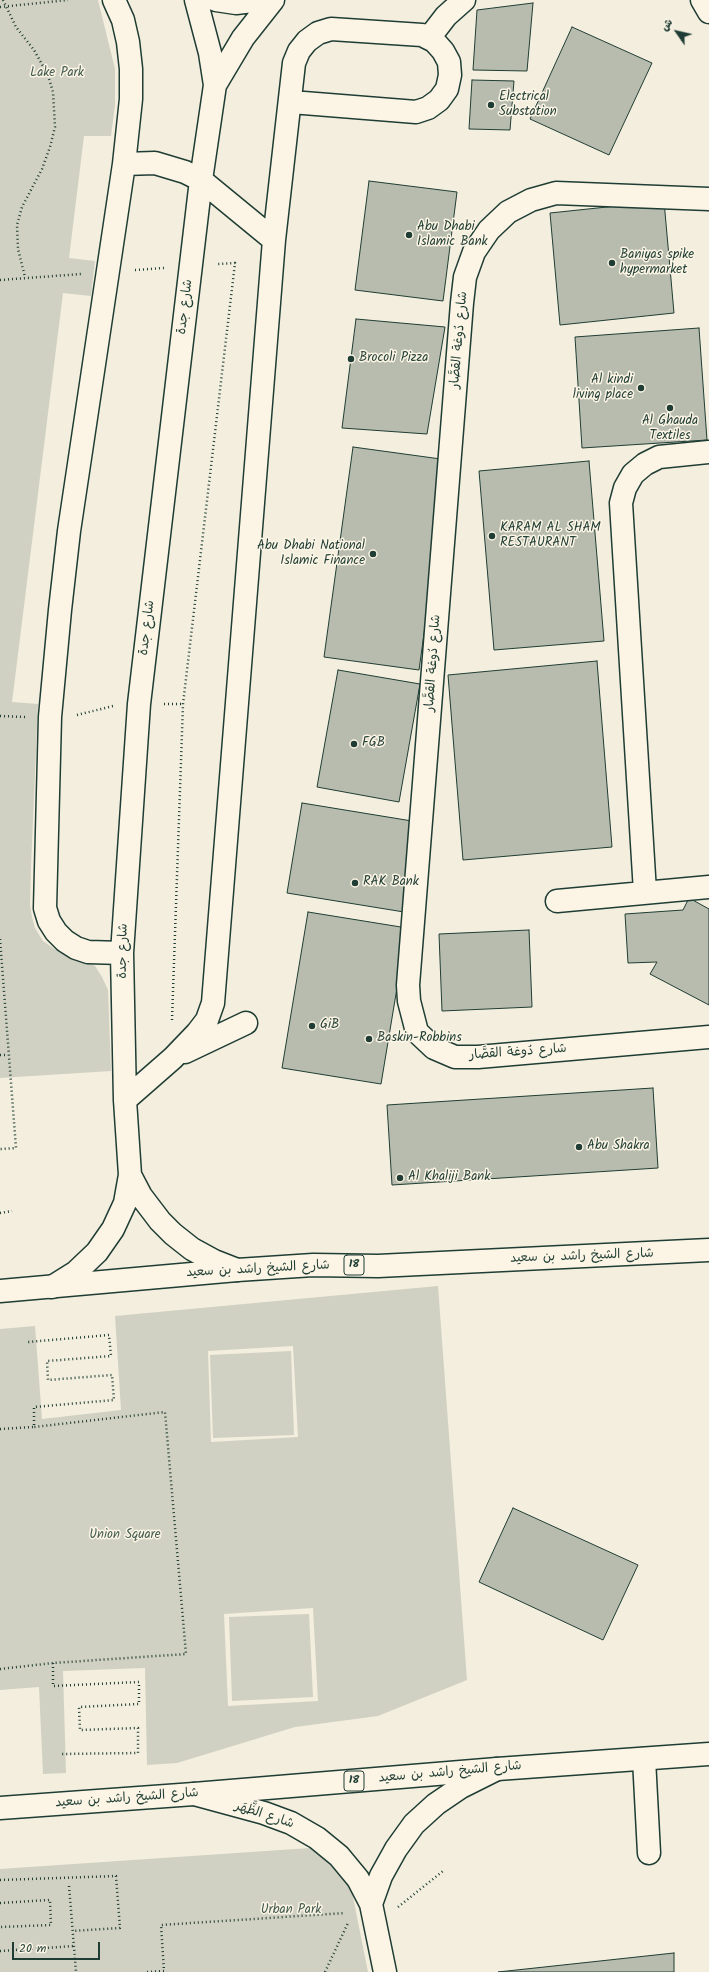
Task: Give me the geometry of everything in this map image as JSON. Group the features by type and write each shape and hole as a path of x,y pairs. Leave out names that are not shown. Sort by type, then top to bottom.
{"street":[{"path":"114,0 123,20 128,42 131,69 131,99 124,164 80,454 60,610 50,717 45,908 49,921 56,932 65,941 76,948 88,952 122,954"},
{"name":"شارع جدة","path":"52,1287 76,1272 97,1252 113,1229 124,1203 130,1175 125,1100 122,954 139,704 201,180 215,85 210,53 196,0"},
{"path":"216,0 236,3 261,0"},
{"name":"شارع جدة","path":"215,85 243,38 273,0"},
{"path":"429,38 444,8 464,0"},
{"path":"702,0 709,12"},
{"path":"125,1100 173,1058 197,1033 206,1020 213,1003 274,240 291,102 294,63 299,51 307,41 318,33 331,29 408,34 429,38 443,51 448,62 450,76 447,88 439,100 428,108 416,112 291,102"},
{"path":"124,164 155,163 185,172 201,180 274,240"},
{"name":"شارع دُوغة القصَّار","path":"709,199 556,193 531,200 508,212 489,230 474,252 465,277 462,302 408,984 409,1001 417,1032 434,1048 455,1057 478,1057 709,1038"},
{"path":"645,892 621,503 625,488 633,474 645,464 659,457 709,452"},
{"path":"557,901 709,887"},
{"path":"173,1058 246,1023"},
{"name":"شارع جدة","path":"130,1175 141,1196 160,1221 173,1234 192,1249 214,1261 236,1270"},
{"name":"شارع الشيخ راشد بن سعيد","path":"0,1291 236,1270 313,1265 386,1265 709,1250"},
{"name":"شارع الشيخ راشد بن سعيد","path":"0,1808 709,1754"},
{"path":"644,1759 649,1853"},
{"path":"362,1908 396,1848 414,1824 436,1804 461,1787 497,1769"},
{"name":"شارع الظَّهَر","path":"194,1794 291,1823 317,1838 339,1856 358,1879 362,1908 385,1972"}],"path":[{"path":"3,0 16,27 34,50 48,75 53,92 55,110 55,127 50,148 42,169 22,207 17,225 18,249 25,277"},
{"path":"0,7 68,0"},
{"path":"172,1021 183,704 235,263 213,264"},
{"path":"128,270 169,267"},
{"path":"0,280 83,274"},
{"path":"161,704 183,704"},
{"path":"73,716 119,705"},
{"path":"0,716 28,717"},
{"path":"0,939 16,1148 0,1149"},
{"path":"0,1055 8,1055"},
{"path":"0,1212 12,1211"},
{"path":"28,1342 109,1335 111,1356 47,1361 48,1380 112,1375 114,1400 34,1407 34,1427"},
{"path":"0,1429 34,1427 165,1412 186,1654 53,1663 0,1669"},
{"path":"53,1663 53,1686 139,1682 139,1704 80,1707 80,1730 138,1728 138,1753 61,1754"},
{"path":"398,1908 443,1871"},
{"path":"0,1880 116,1876 120,1928 73,1931"},
{"path":"68,1886 76,1972"},
{"path":"0,1903 50,1900 51,1925 0,1927"},
{"path":"147,1972 164,1971 161,1925 362,1908"},
{"path":"325,1972 350,1919"},
{"path":"0,1951 74,1946"}],"green space":[{"name":"Lake Park","path":"0,0 98,0 115,69 115,105 111,136 84,136 69,258 95,261 91,296 63,293 12,702 38,704 31,866 30,905 32,917 35,928 43,941 56,950 77,956 95,966 102,977 108,990 111,1071 0,1078"},
{"name":"Union Square","path":"438,1286 467,1680 378,1716 295,1727 177,1763 147,1765 145,1668 63,1671 66,1773 43,1774 39,1687 0,1690 0,1329 35,1326 42,1419 121,1410 115,1316","holes":["293,1346 298,1437 211,1442 208,1351","313,1608 318,1701 228,1706 224,1614"]},
{"path":"291,1351 294,1435 213,1438 210,1355"},
{"path":"309,1614 313,1697 232,1701 229,1617"},
{"name":"Urban Park","path":"310,1848 320,1851 329,1857 351,1887 368,1972 0,1972 0,1869"}],"building":[{"path":"533,3 527,71 473,70 477,10"},
{"path":"572,27 652,63 609,155 530,119"},
{"name":"Electrical Substation","path":"472,80 514,81 510,130 469,129"},
{"path":"369,181 457,192 443,301 355,290"},
{"name":"Baniyas spike hypermarket","path":"664,201 674,313 560,325 550,213"},
{"path":"356,319 445,327 427,434 342,428"},
{"name":"Al kindi living place","path":"699,328 707,440 582,448 575,337"},
{"path":"353,447 448,460 419,670 324,657"},
{"path":"589,461 604,641 494,650 479,471"},
{"path":"597,661 612,847 463,860 448,675"},
{"path":"338,670 420,684 399,802 317,787"},
{"path":"302,803 412,821 404,912 287,893"},
{"path":"689,898 709,909 709,1005 650,974 657,962 628,963 625,914 683,910"},
{"path":"308,912 407,928 381,1084 282,1068"},
{"path":"529,930 532,1007 442,1011 439,934"},
{"path":"653,1088 658,1168 392,1185 387,1105"},
{"path":"513,1508 638,1565 603,1640 479,1582"},
{"path":"674,1953 674,1972 498,1972"}],"place":[{"name":"Electrical Substation","path":"491,105"},
{"name":"Abu Dhabi Islamic Bank","path":"409,235"},
{"name":"Baniyas spike hypermarket","path":"612,263"},
{"name":"Brocoli Pizza","path":"351,359"},
{"name":"Al kindi living place","path":"641,388"},
{"name":"Al Ghauda Textiles","path":"670,408"},
{"name":"KARAM AL SHAM RESTAURANT","path":"492,536"},
{"name":"Abu Dhabi National Islamic Finance","path":"373,554"},
{"name":"FGB","path":"354,744"},
{"name":"RAK Bank","path":"355,883"},
{"name":"GiB","path":"312,1026"},
{"name":"Baskin-Robbins","path":"369,1039"},
{"name":"Abu Shakra","path":"579,1147"},
{"name":"Al Khaliji Bank","path":"400,1178"}]}
